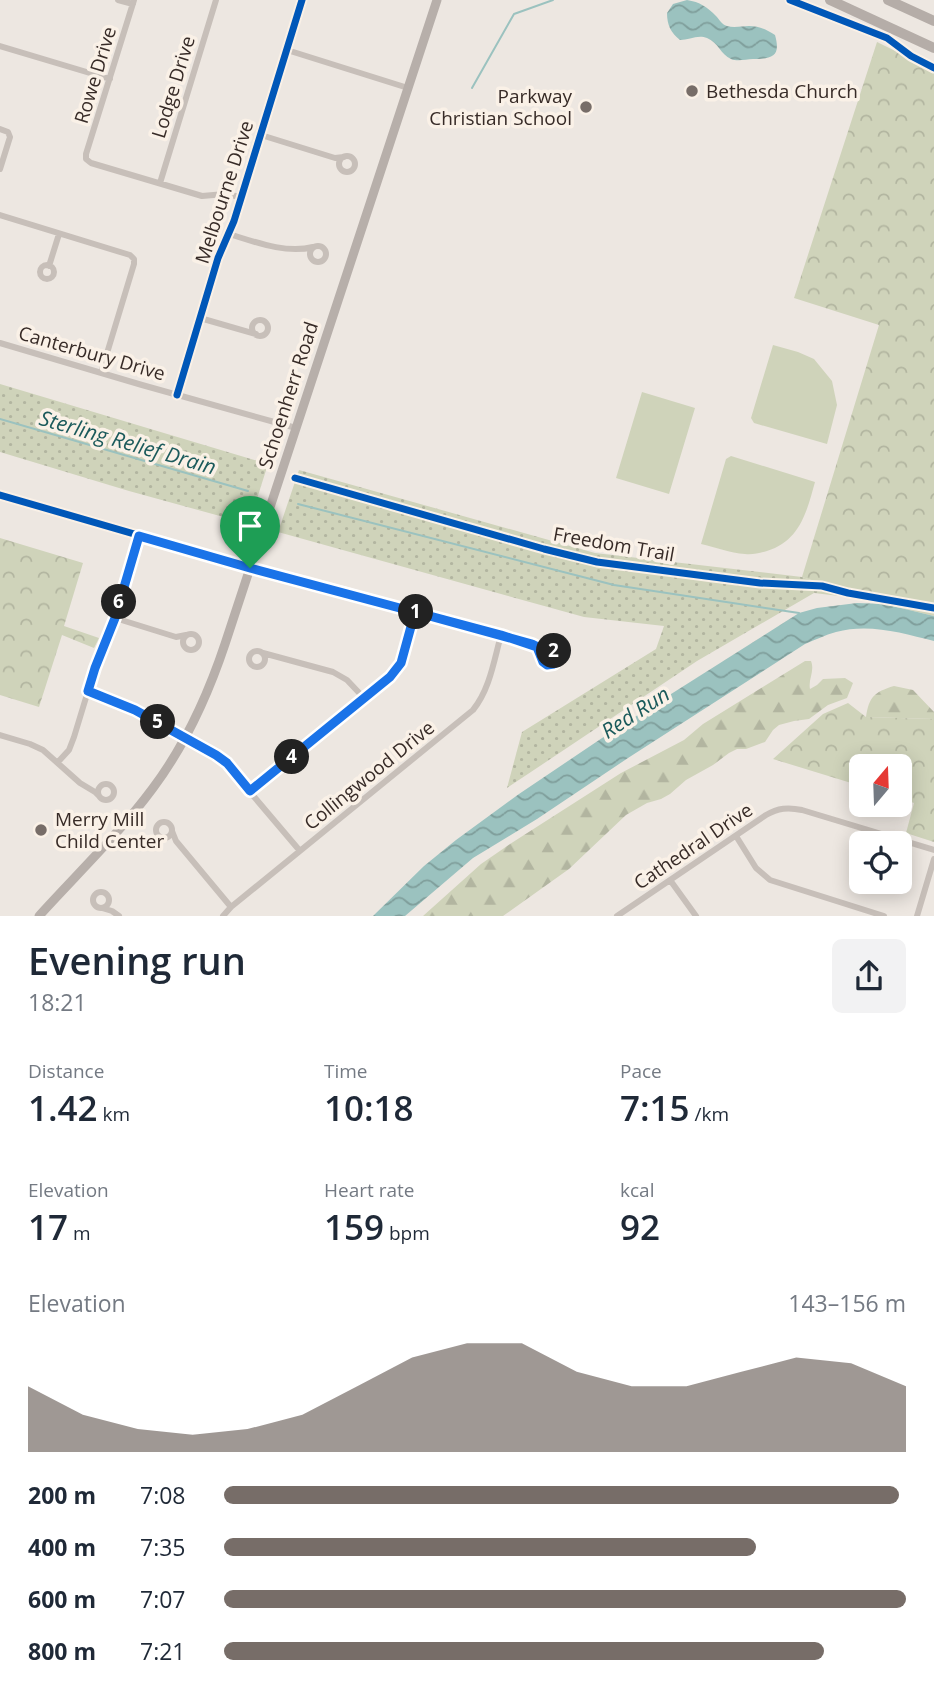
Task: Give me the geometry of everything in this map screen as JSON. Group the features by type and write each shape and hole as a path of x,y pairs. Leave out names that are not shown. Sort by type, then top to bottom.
{"main road":[{"name":"Schoenherr Road","path":"38,916 141,804 185,738 211,684 437,0"},
{"path":"830,0 934,48"},
{"path":"888,0 934,21"}],"street":[{"path":"118,0 134,2"},
{"name":"Lodge Drive","path":"160,183 216,0"},
{"name":"Melbourne Drive","path":"177,395 302,0"},
{"name":"Rowe Drive","path":"134,2 86,159 91,163 160,183"},
{"path":"0,46 110,79"},
{"path":"287,50 408,88"},
{"path":"0,129 9,134 10,139 0,169"},
{"path":"261,135 335,158 349,157 354,160 354,167 347,172 342,170 335,158"},
{"path":"340,166 340,160 344,157"},
{"path":"160,183 202,196 225,194 241,197"},
{"path":"0,215 130,255 134,259 101,373"},
{"path":"49,266 59,234"},
{"path":"229,234 273,246 304,249 323,247 326,256 323,260 313,260 304,249"},
{"path":"311,256 313,247"},
{"path":"200,318 246,332 256,334 261,336 266,334 268,326 261,320 256,321 246,332"},
{"path":"253,325 256,334"},
{"name":"Canterbury Drive","path":"0,343 296,428"},
{"path":"0,495 250,568 553,650 557,654 556,662 552,665 543,662 537,647"},
{"path":"58,762 69,750 95,668 115,618 139,536"},
{"path":"250,791 390,677 401,663 415,612"},
{"path":"115,618 176,637 191,650 199,644 194,634 176,637"},
{"path":"183,644 186,635"},
{"name":"Collingwood Drive","path":"223,916 230,907 473,710 483,695 501,635"},
{"path":"541,656 548,649"},
{"path":"272,656 257,667 252,666 249,661 249,655 258,651 332,672 347,680 364,698"},
{"path":"263,653 264,663"},
{"path":"88,691 135,710 222,759 300,851"},
{"path":"0,735 38,748 80,783 99,792"},
{"name":"Cathedral Drive","path":"617,916 774,811 788,807 934,850"},
{"path":"176,841 160,838 156,833 158,825 162,822 171,826 176,841 230,907"},
{"path":"166,838 172,831"},
{"path":"736,836 757,868 770,880 884,916"},
{"path":"917,916 934,859"},
{"path":"670,880 696,916"},
{"path":"112,911 108,896 104,892 94,895 93,903 97,907 119,916"},
{"path":"102,908 109,901"}],"green space":[{"path":"877,42 934,70 934,616 884,604 802,577 879,325 794,298"},
{"path":"773,345 814,359 832,381 837,405 827,444 754,423 751,418"},
{"path":"0,384 268,464 249,524 0,452"},
{"path":"642,392 695,408 669,494 616,478"},
{"path":"731,456 815,482 800,524 787,540 778,546 748,554 701,544 726,459"},
{"path":"299,470 595,553 802,577 873,600 814,593 697,661 507,788 522,732 656,649 664,626 584,617 278,532"},
{"path":"0,538 83,563 64,626 99,638 94,648 62,635 39,707 0,695"},
{"path":"805,661 811,661 812,665 810,689 823,679 845,678 853,683 847,698 828,705 809,719 779,725 765,742 729,753 686,780 670,794 626,815 569,869 503,916 423,916 481,864 510,844 621,773 684,740 703,724"},
{"path":"894,686 913,690 934,712 934,719 866,717 874,696"},
{"path":"848,703 866,717 934,719 934,842 907,831 914,803 912,754 849,754 849,782 773,759 823,714"}],"water":[{"path":"687,0 706,8 727,26 756,27 772,33 777,42 776,52 766,58 736,60 728,57 707,38 680,40 670,28 667,13 673,4"},
{"name":"Red Run","path":"857,603 884,604 934,616 934,641 885,630 861,628 836,632 805,644 473,858 405,916 373,916 424,866 456,840 611,732 799,613"}],"waterway":[{"path":"472,88 514,14 553,0"},
{"name":"Sterling Relief Drain","path":"0,419 248,491"},
{"name":"Sterling Relief Drain","path":"298,504 614,585 799,613"}],"cycle path":[{"path":"177,395 218,258 234,221 302,0"},
{"path":"790,0 887,38 911,56 934,68"},
{"name":"Freedom Trail","path":"295,478 597,562 760,583 822,586 934,608"},
{"path":"0,495 265,572 548,649"}],"place":[{"name":"Bethesda Church","path":"692,91"},
{"name":"Parkway Christian School","path":"586,107"},
{"name":"Merry Mill Child Center","path":"41,830"}],"route":[{"path":"250,568 139,536 115,618 88,691 135,710 216,755 227,763 250,791 396,671 401,663 415,612 532,644 542,649 553,650 558,659 554,664 547,665 537,647 532,644 306,581 250,568"}]}
